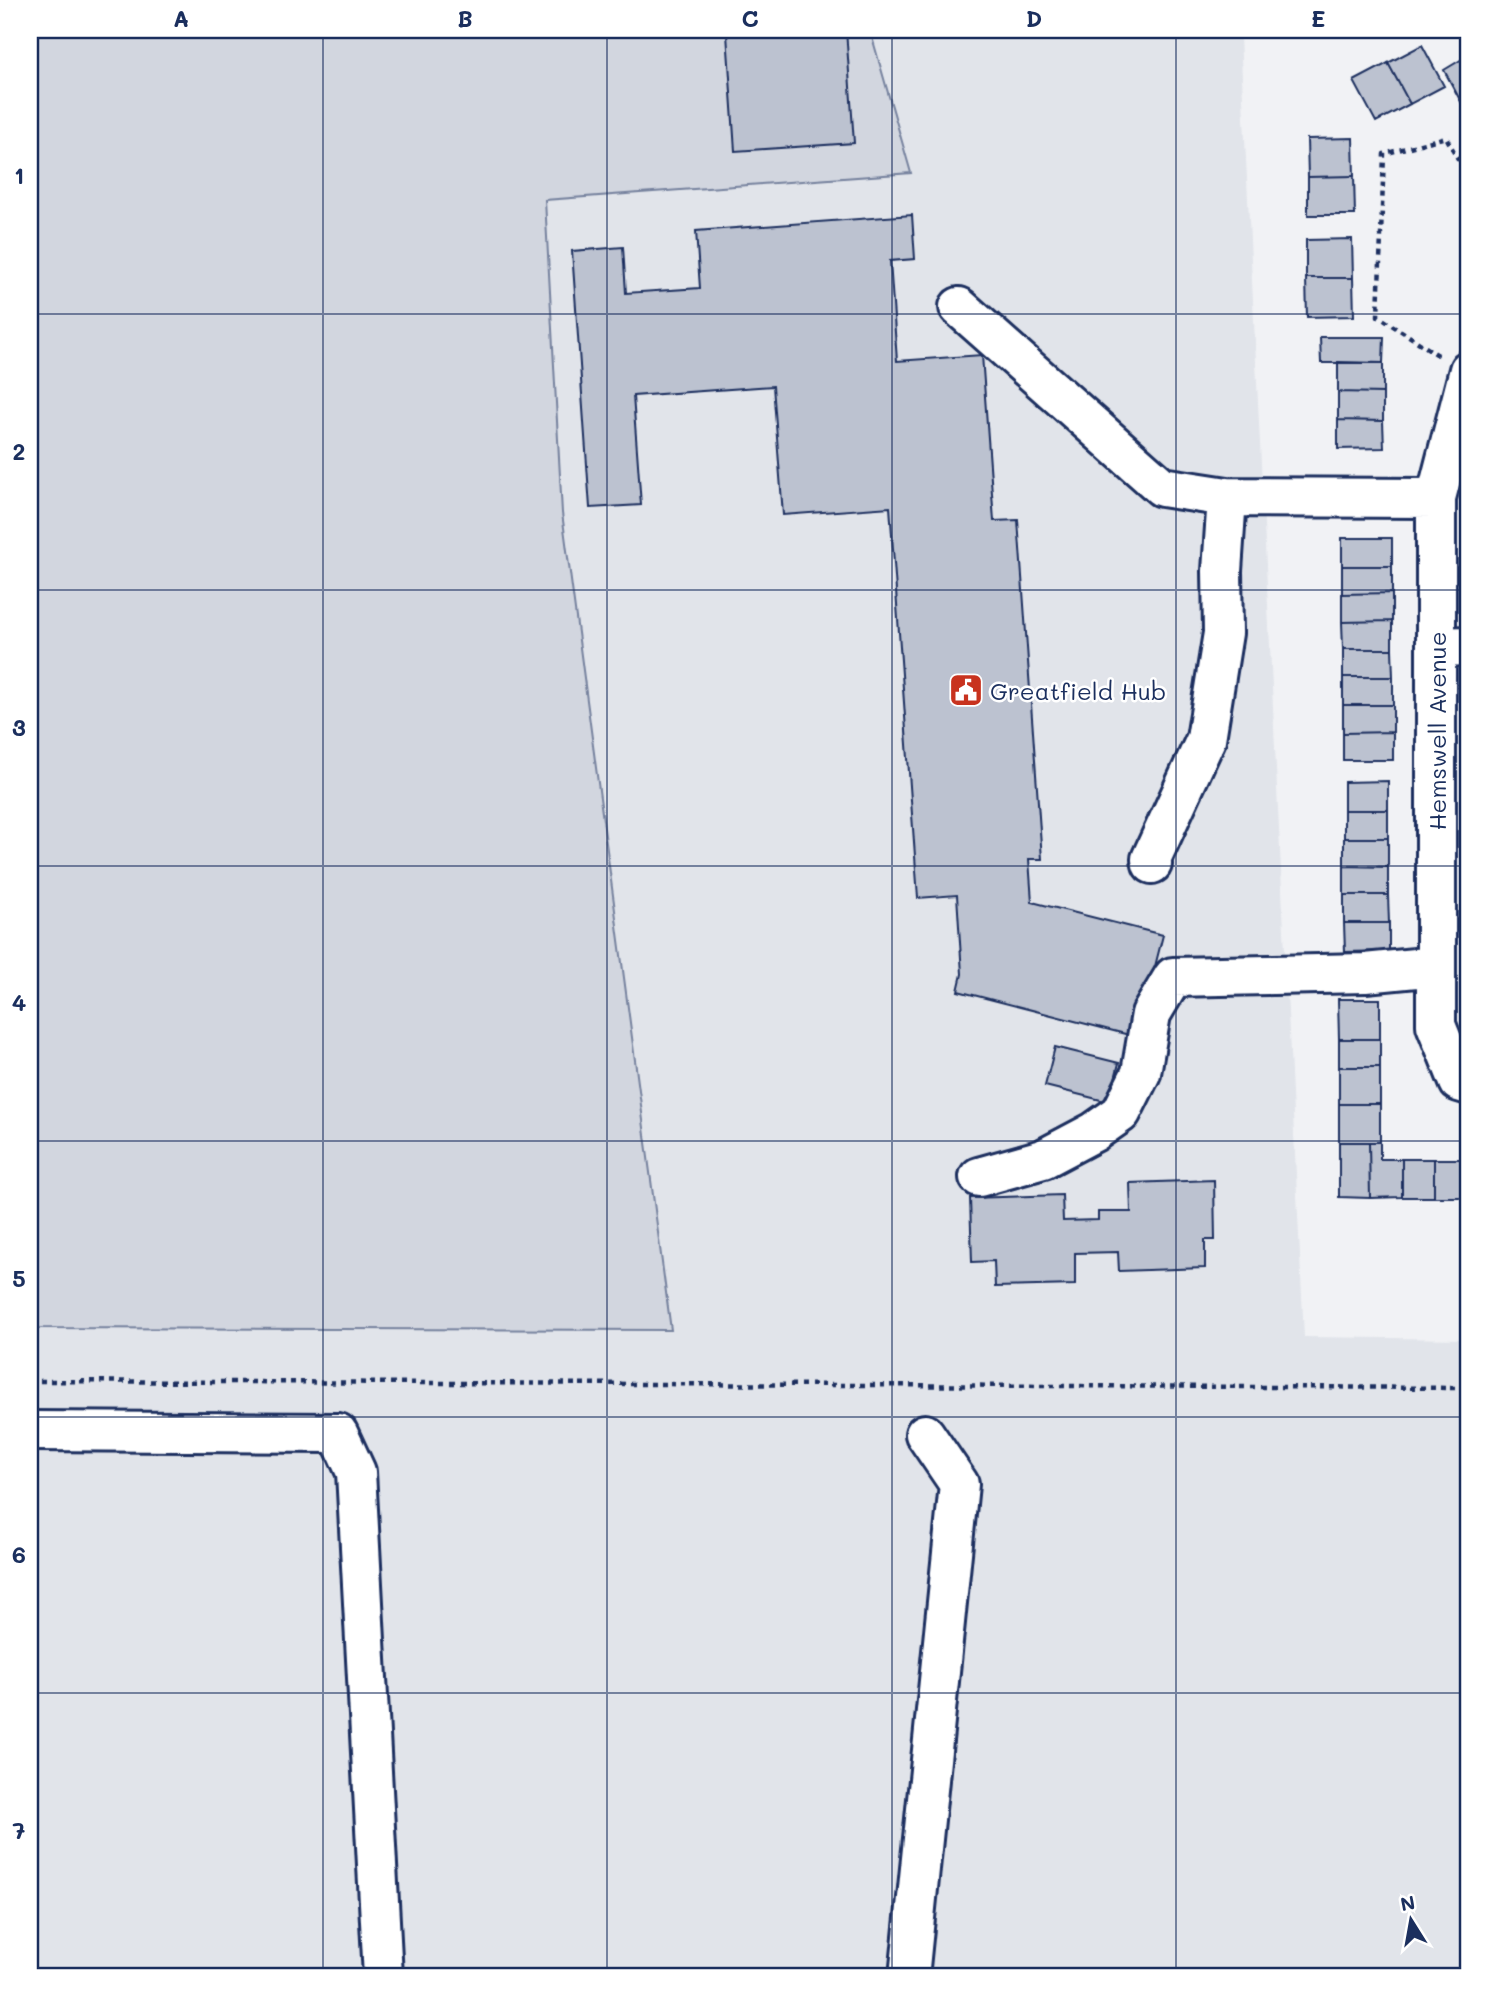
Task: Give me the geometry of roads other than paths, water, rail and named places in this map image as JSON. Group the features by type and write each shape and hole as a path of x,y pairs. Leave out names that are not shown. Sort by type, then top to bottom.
{"street":[{"path":"959,307 1162,487 1227,497 1436,498"},
{"name":"Hemswell Avenue","path":"1469,372 1436,498 1453,647 1436,966 1436,1026 1459,1082 1469,1085"},
{"path":"1152,864 1206,739 1223,633 1222,571 1227,497"},
{"path":"979,1177 1043,1159 1094,1132 1121,1113 1141,1073 1151,1014 1174,977 1365,972 1436,966"},
{"path":"30,1431 338,1433 356,1472 383,1977"},
{"path":"909,1977 959,1484 925,1434"}],"place":[{"name":"Greatfield Hub","path":"966,690"}]}
